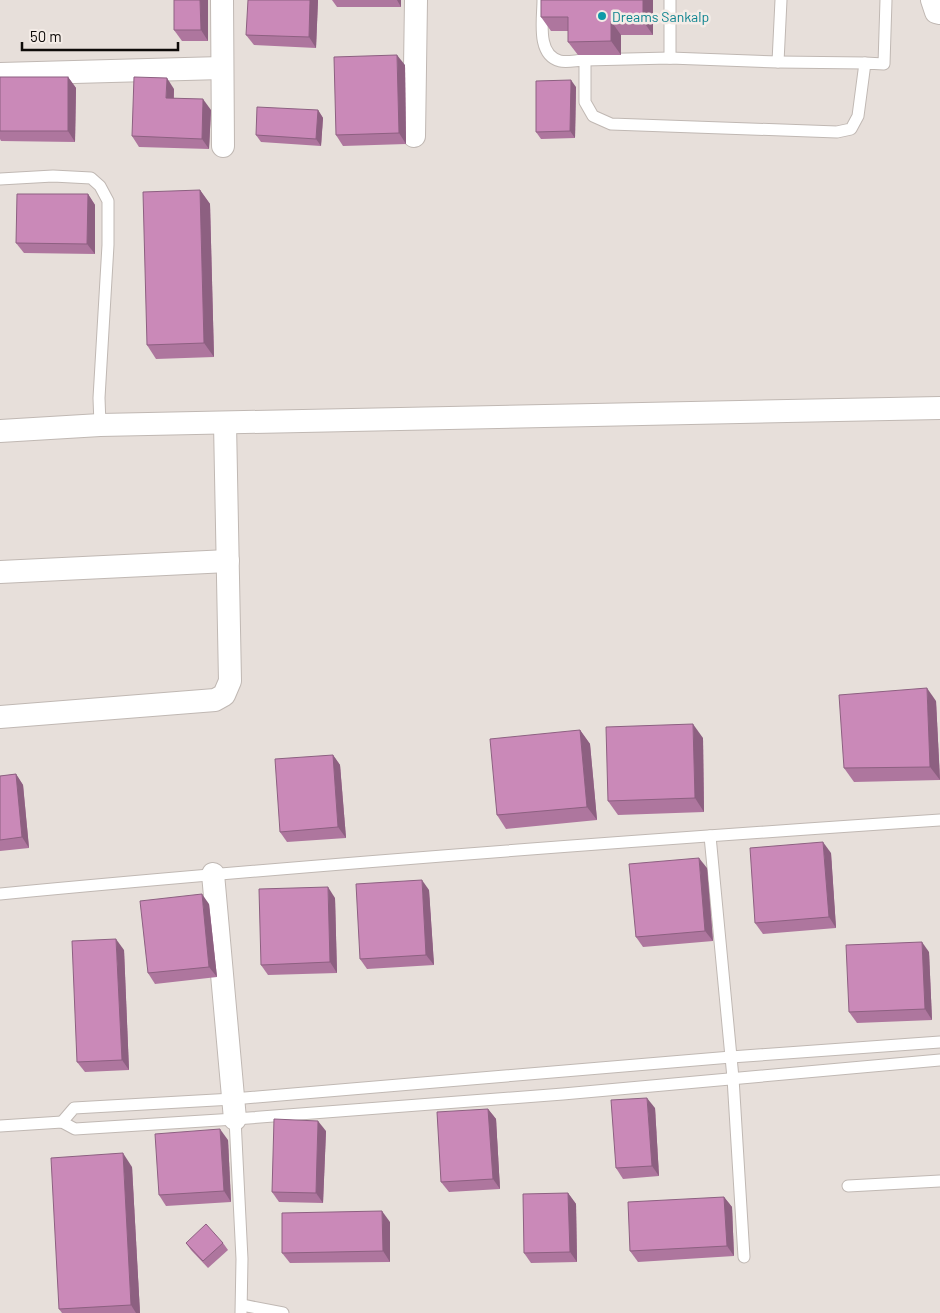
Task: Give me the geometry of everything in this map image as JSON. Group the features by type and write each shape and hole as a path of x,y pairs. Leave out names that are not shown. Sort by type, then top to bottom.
{"street":[{"path":"222,0 223,146"},
{"path":"414,136 416,0"},
{"path":"932,0 936,12 940,14"},
{"path":"0,74 222,68"},
{"path":"0,430 100,425 940,408"},
{"path":"0,717 215,700 224,695 230,681 225,423"},
{"path":"0,572 228,561"},
{"path":"213,874 234,1109"}],"lane":[{"path":"543,0 544,44 550,56 561,61 670,58 884,64 886,0"},
{"path":"670,0 670,58"},
{"path":"778,62 781,0"},
{"path":"585,60 585,102 593,116 611,124 837,132 851,129 858,116 865,63"},
{"path":"0,179 53,176 91,178 100,186 108,201 108,245 100,389 100,425"},
{"path":"0,894 213,874 940,820"},
{"path":"710,836 733,1078 744,1257"},
{"path":"0,1126 62,1122 75,1129 234,1109 731,1057 940,1042"},
{"path":"62,1122 74,1108 234,1109 564,1094 940,1060"},
{"path":"234,1109 242,1259 242,1309 283,1313"},
{"path":"848,1186 940,1181"}],"building":[{"path":"174,0 200,0 201,30 174,30"},
{"path":"248,0 310,0 309,37 246,35"},
{"name":"Dreams Sankalp","path":"541,0 643,0 643,21 611,21 611,41 568,42 568,17 541,17"},
{"path":"397,55 399,133 336,135 334,57"},
{"path":"0,77 68,77 68,131 0,131"},
{"path":"134,77 167,78 166,98 203,99 202,139 132,136"},
{"path":"571,80 570,131 536,132 536,81"},
{"path":"257,107 318,110 316,139 256,135"},
{"path":"200,190 204,343 147,345 143,192"},
{"path":"17,194 88,194 87,244 16,243"},
{"path":"927,688 930,767 844,768 839,695"},
{"path":"693,724 695,798 608,801 606,727"},
{"path":"580,730 587,807 497,815 490,739"},
{"path":"333,755 338,827 280,832 275,759"},
{"path":"16,774 22,837 0,840 0,776"},
{"path":"823,842 829,917 755,923 750,848"},
{"path":"699,858 705,931 636,937 629,864"},
{"path":"422,880 426,955 360,959 356,884"},
{"path":"328,887 330,962 261,965 259,889"},
{"path":"202,894 209,967 148,973 140,901"},
{"path":"116,939 122,1060 77,1062 72,941"},
{"path":"922,942 925,1009 849,1012 846,945"},
{"path":"647,1098 652,1166 616,1168 611,1100"},
{"path":"488,1109 493,1179 441,1182 437,1112"},
{"path":"274,1119 318,1121 316,1193 272,1192"},
{"path":"220,1129 224,1191 159,1195 155,1134"},
{"path":"123,1153 131,1305 59,1309 51,1158"},
{"path":"568,1193 570,1252 524,1253 523,1194"},
{"path":"724,1197 727,1246 630,1251 628,1202"},
{"path":"382,1211 383,1251 282,1253 282,1213"},
{"path":"206,1224 223,1243 203,1261 186,1243"}],"place":[{"name":"Dreams Sankalp","path":"602,16"}]}
